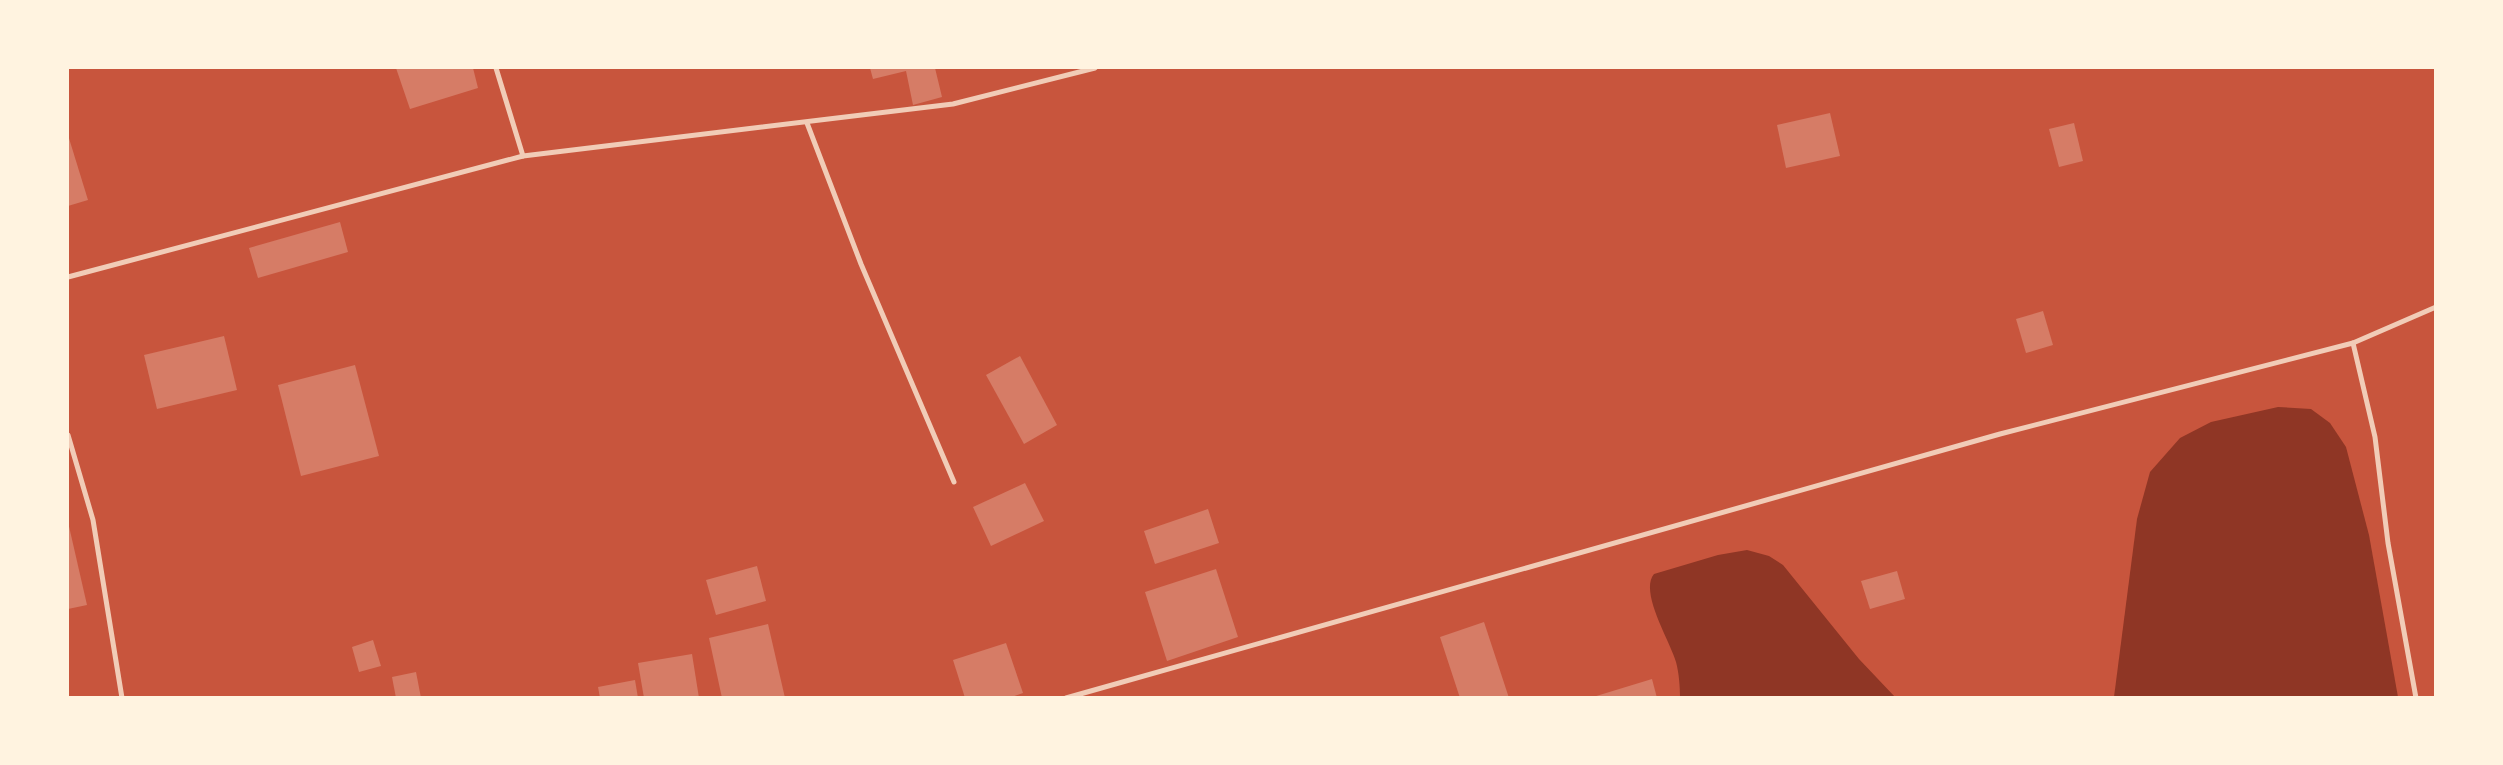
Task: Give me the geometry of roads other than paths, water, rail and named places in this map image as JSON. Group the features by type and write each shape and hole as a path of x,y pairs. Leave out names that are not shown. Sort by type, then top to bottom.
{"street":[{"path":"496,68 523,156"},
{"path":"68,277 523,156 953,104 1095,68"},
{"path":"807,123 861,264 954,482"},
{"path":"1066,698 1991,436 2353,343 2436,307"},
{"path":"2353,343 2375,437 2388,543 2416,698"},
{"path":"68,435 93,520 122,698"}]}
